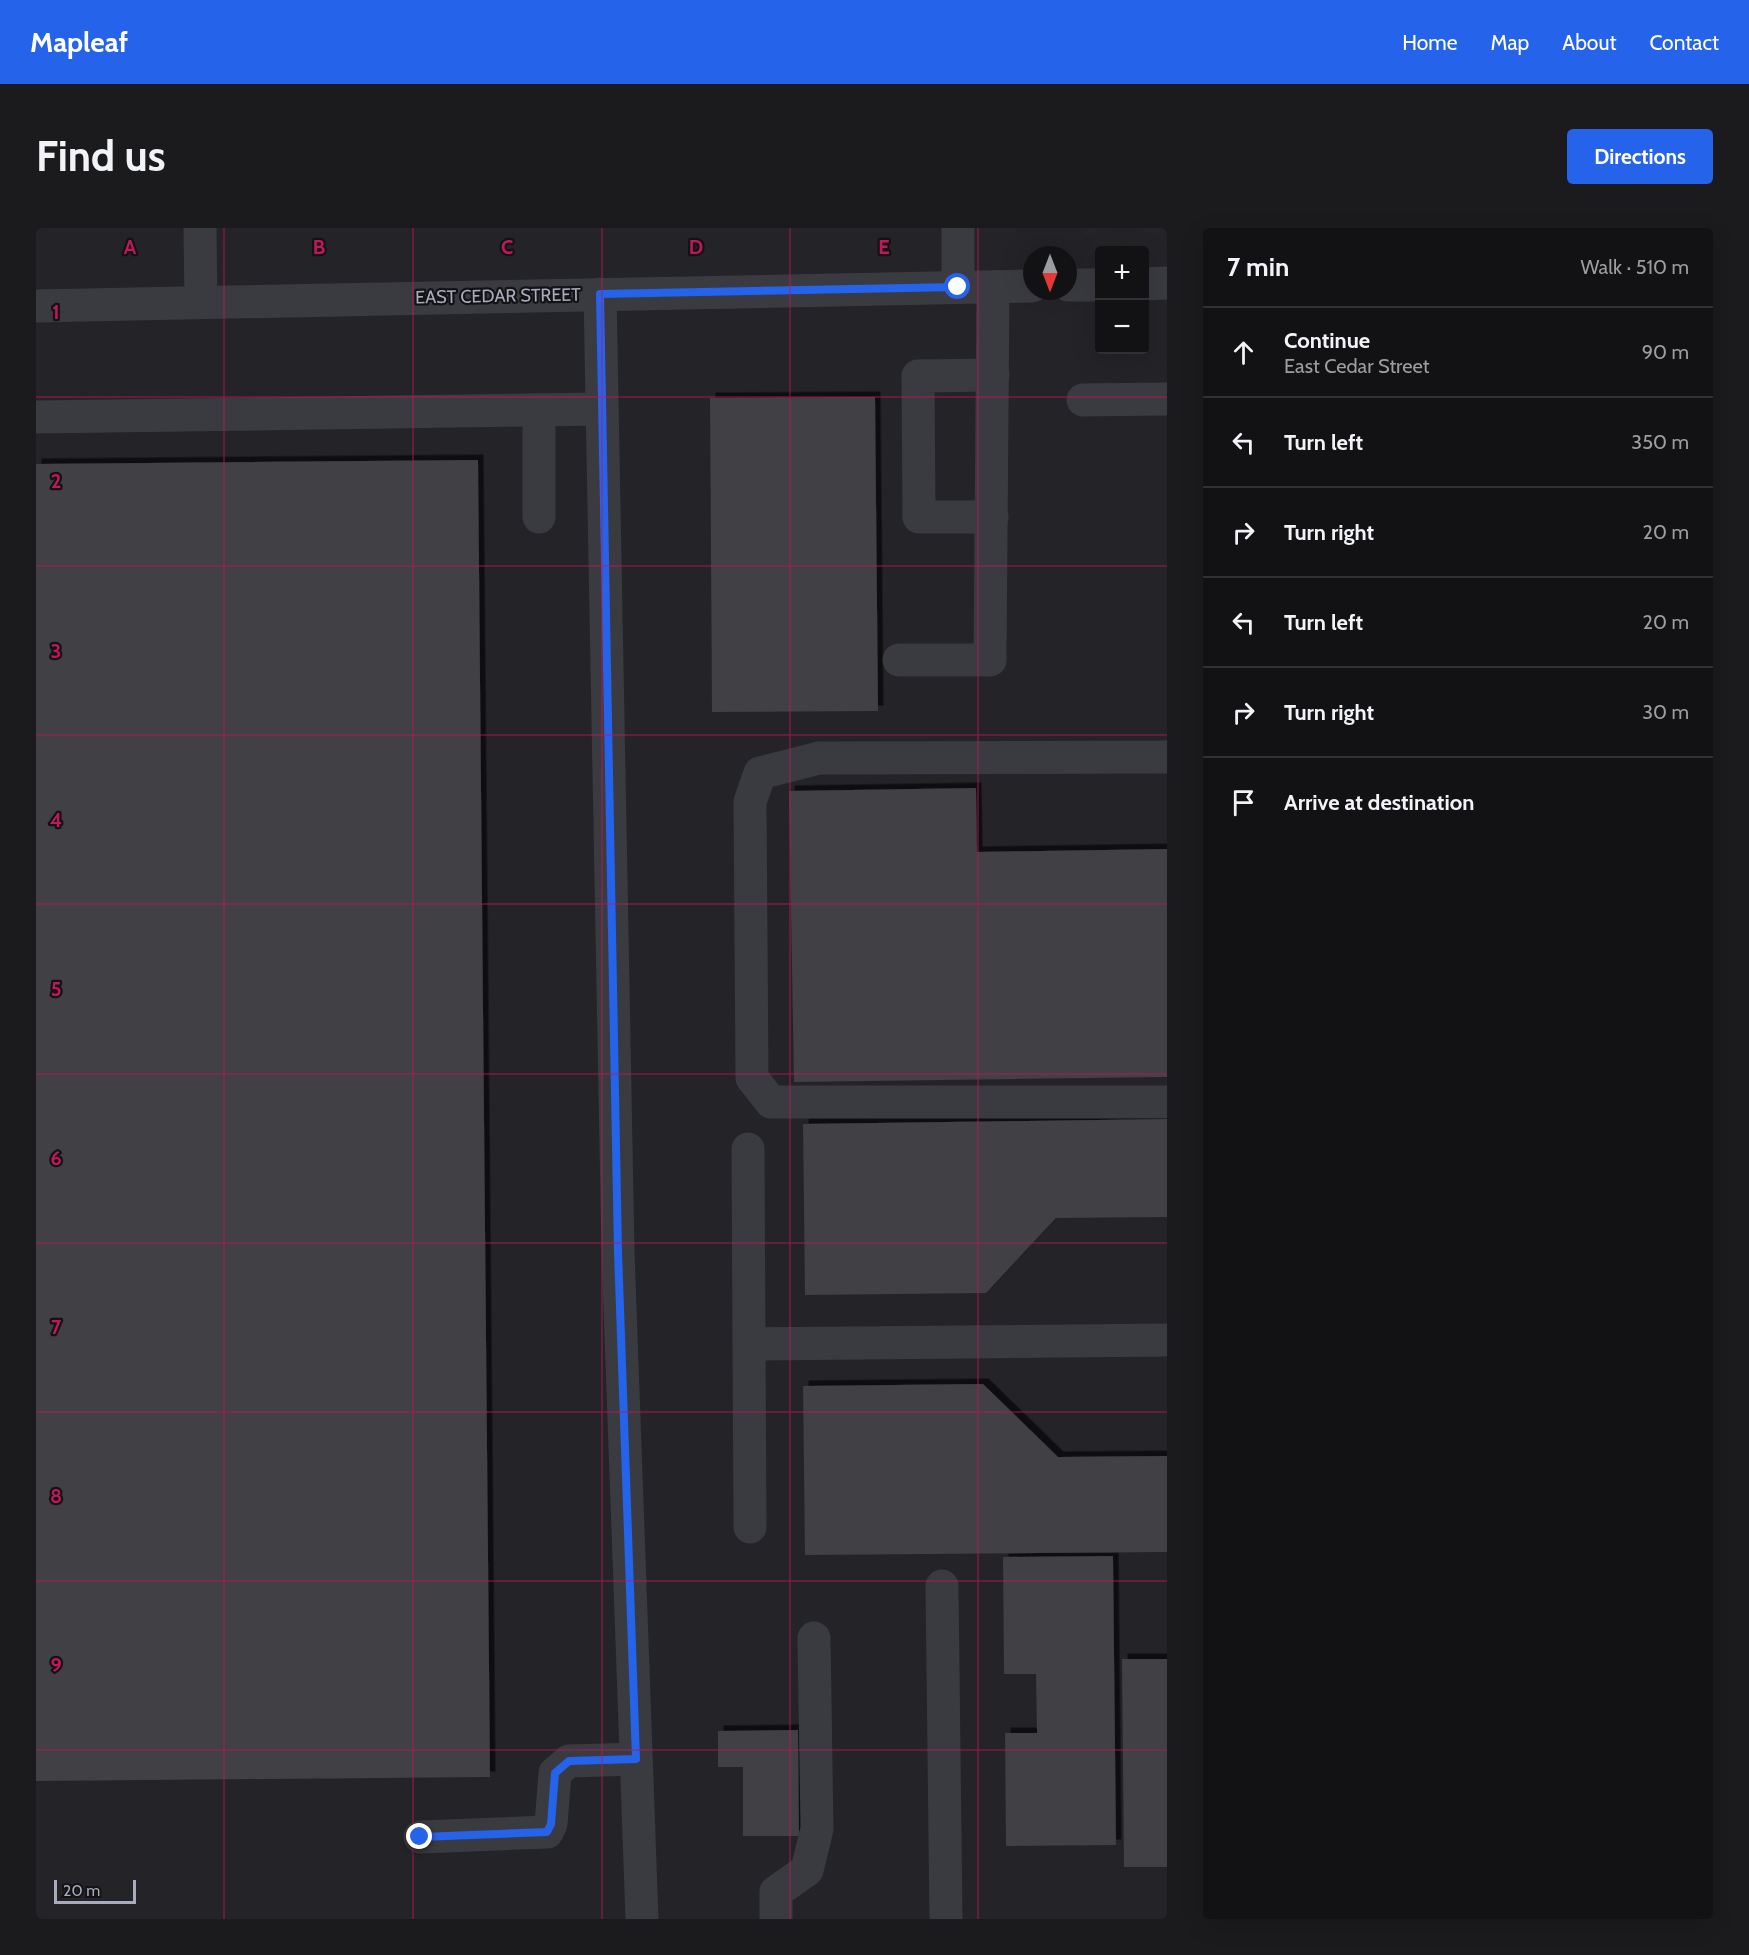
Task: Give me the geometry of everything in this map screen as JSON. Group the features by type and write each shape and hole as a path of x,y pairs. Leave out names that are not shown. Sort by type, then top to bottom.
{"street":[{"path":"200,228 201,303"},
{"path":"958,228 958,287"},
{"path":"1149,284 1167,283"},
{"path":"1077,285 1095,285"},
{"name":"EAST CEDAR STREET","path":"36,306 1023,286"},
{"path":"899,660 990,660 993,287"},
{"path":"600,294 618,1252 642,1919"},
{"path":"992,517 919,517 918,376 993,375"},
{"path":"1083,400 1167,399"},
{"path":"36,417 602,409"},
{"path":"539,410 539,517"},
{"path":"1167,757 819,758 760,773 750,802 752,1078 771,1102 1167,1102"},
{"path":"748,1149 750,1527"},
{"path":"749,1344 1167,1340"},
{"path":"942,1586 946,1919"},
{"path":"776,1919 776,1892 807,1870 817,1829 814,1638"},
{"path":"420,1837 547,1832 551,1824 555,1773 569,1761 636,1759"}],"shaded area":[{"path":"36,228 1167,228 1167,1919 36,1919"}],"building":[{"path":"875,397 878,711 712,712 710,398"},
{"path":"478,460 490,1777 36,1781 36,464"},
{"path":"976,788 977,852 1167,849 1167,1077 794,1082 789,791"},
{"path":"1167,1119 1167,1217 1056,1218 986,1293 805,1295 803,1124"},
{"path":"983,1384 1058,1457 1167,1456 1167,1552 805,1555 803,1386"},
{"path":"1113,1556 1116,1845 1006,1846 1005,1733 1037,1733 1036,1674 1004,1674 1003,1557"},
{"path":"1122,1659 1167,1659 1167,1867 1124,1867"},
{"path":"798,1730 799,1836 743,1836 743,1767 718,1767 718,1731"}],"route":[{"path":"420,1837 547,1832 551,1824 555,1773 569,1761 636,1759 618,1252 600,294 958,287"}]}
